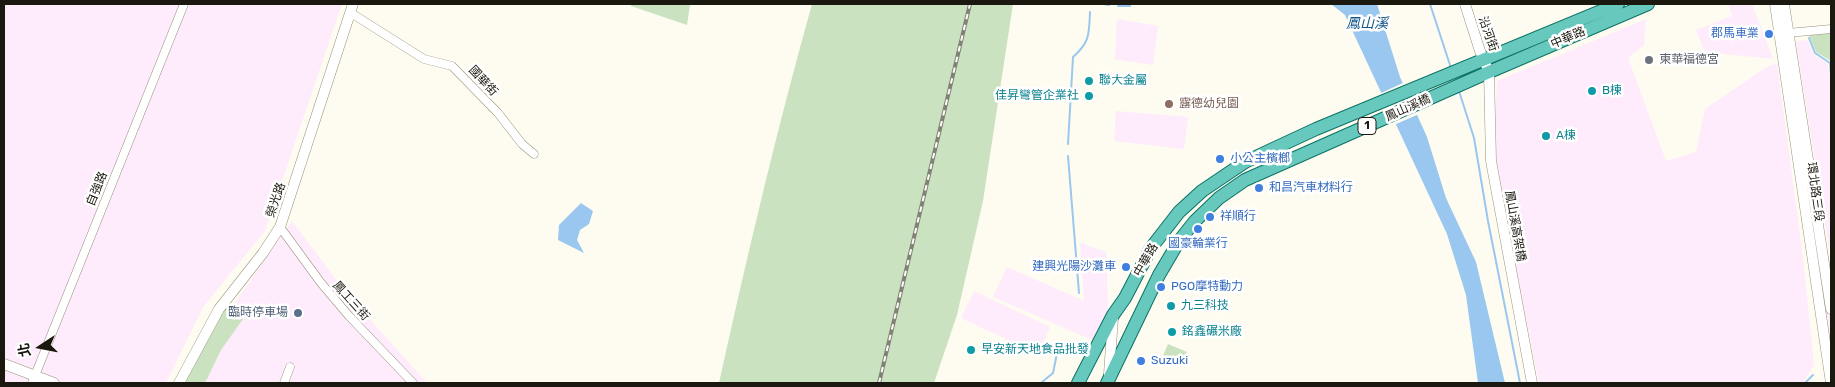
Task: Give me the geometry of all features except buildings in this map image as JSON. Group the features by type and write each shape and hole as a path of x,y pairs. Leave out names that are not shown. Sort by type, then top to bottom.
{"main road":[{"name":"中華路","path":"1484,59 1618,4"},
{"name":"中華路","path":"1489,72 1648,4"},
{"name":"鳳山溪橋","path":"1246,162 1316,129 1484,59"},
{"name":"鳳山溪橋","path":"1246,180 1489,72"},
{"name":"中華路","path":"1078,383 1113,315 1125,298 1151,248 1179,212 1202,192 1246,162"},
{"name":"中華路","path":"1108,382 1159,275 1179,241 1195,221 1219,198 1246,180"}],"street":[{"name":"自強路","path":"33,380 184,4"},
{"name":"沿河街","path":"1465,4 1489,72"},
{"name":"環北路三段","path":"1776,4 1831,383"},
{"name":"環北路三段","path":"1784,4 1828,260 1831,309"},
{"name":"國華街","path":"352,8 424,59 452,66 498,113 522,144 534,154"},
{"name":"榮光路","path":"179,383 219,309 263,253 280,227 352,8"},
{"path":"1788,33 1831,29"},
{"name":"鳳山溪高架橋","path":"1489,72 1491,161 1532,383"},
{"name":"鳳工三街","path":"280,227 343,310 413,383"},
{"path":"1813,263 1828,260"},
{"path":"1108,382 1112,352 1113,315"},
{"path":"4,364 33,380 54,383"},
{"path":"284,383 290,367"}],"shaded area":[{"path":"4,4 342,4 265,231 203,307 166,383 4,383"},
{"path":"1729,4 1752,4 1773,59 1705,52 1696,30 1732,16"},
{"path":"1117,19 1158,26 1153,65 1115,59"},
{"path":"1646,19 1644,45 1628,58 1666,161 1696,152 1705,109 1765,68 1777,63 1803,258 1814,365 1803,383 1539,383 1493,159 1497,81"},
{"path":"1807,40 1814,55 1828,64 1831,90 1831,248 1829,249 1796,42"},
{"path":"1116,111 1188,117 1184,149 1114,141"},
{"path":"292,221 347,294 427,383 191,383 229,311"},
{"path":"1080,243 1106,252 1108,310 1092,340 993,297 1007,267 1084,301"},
{"path":"1831,260 1831,355 1818,262"},
{"path":"974,291 1050,327 1038,354 961,318"}],"green space":[{"path":"631,4 690,5 687,25 631,6"},
{"path":"812,4 1013,4 983,201 957,315 934,383 719,383 763,193"},
{"path":"1831,33 1831,61 1816,52 1809,35"},
{"path":"226,303 243,319 221,350 205,383 184,383"},
{"path":"1168,344 1187,352 1182,366 1162,358"}],"water":[{"name":"鳳山溪","path":"1331,4 1377,4 1400,77 1427,137 1446,198 1476,262 1505,383 1478,383 1466,295 1447,234 1345,15"},
{"path":"581,203 593,211 589,224 580,230 577,240 584,253 558,240 559,225"}],"pier":[{"path":"1405,82 1419,114 1394,125 1379,94"}],"waterway":[{"path":"1103,4 1109,5"},
{"path":"1118,6 1130,6 1130,4"},
{"path":"1430,4 1451,68"},
{"path":"1068,144 1073,57 1083,47 1088,37 1090,12"},
{"path":"1809,38 1815,53 1830,63 1831,76"},
{"path":"1459,91 1474,138 1488,221 1520,383"},
{"path":"1068,156 1079,293"},
{"path":"1041,383 1053,373 1057,353"},
{"path":"1805,383 1813,375"}],"railway":[{"path":"879,383 970,4"}],"place":[{"name":"郡馬車業","path":"1769,34"},
{"name":"東華福德宮","path":"1649,60"},
{"name":"聯大金屬","path":"1089,81"},
{"name":"B棟","path":"1592,91"},
{"name":"佳昇彎管企業社","path":"1089,96"},
{"name":"露德幼兒園","path":"1169,104"},
{"name":"A棟","path":"1546,136"},
{"name":"小公主檳榔","path":"1220,159"},
{"name":"和昌汽車材料行","path":"1259,188"},
{"name":"祥順行","path":"1210,217"},
{"name":"國豪輪業行","path":"1198,229"},
{"name":"建興光陽沙灘車","path":"1126,267"},
{"name":"PGO摩特動力","path":"1161,287"},
{"name":"九三科技","path":"1171,306"},
{"name":"臨時停車場","path":"298,313"},
{"name":"銘鑫碾米廠","path":"1172,332"},
{"name":"早安新天地食品批發","path":"971,350"},
{"name":"Suzuki","path":"1141,361"}]}
